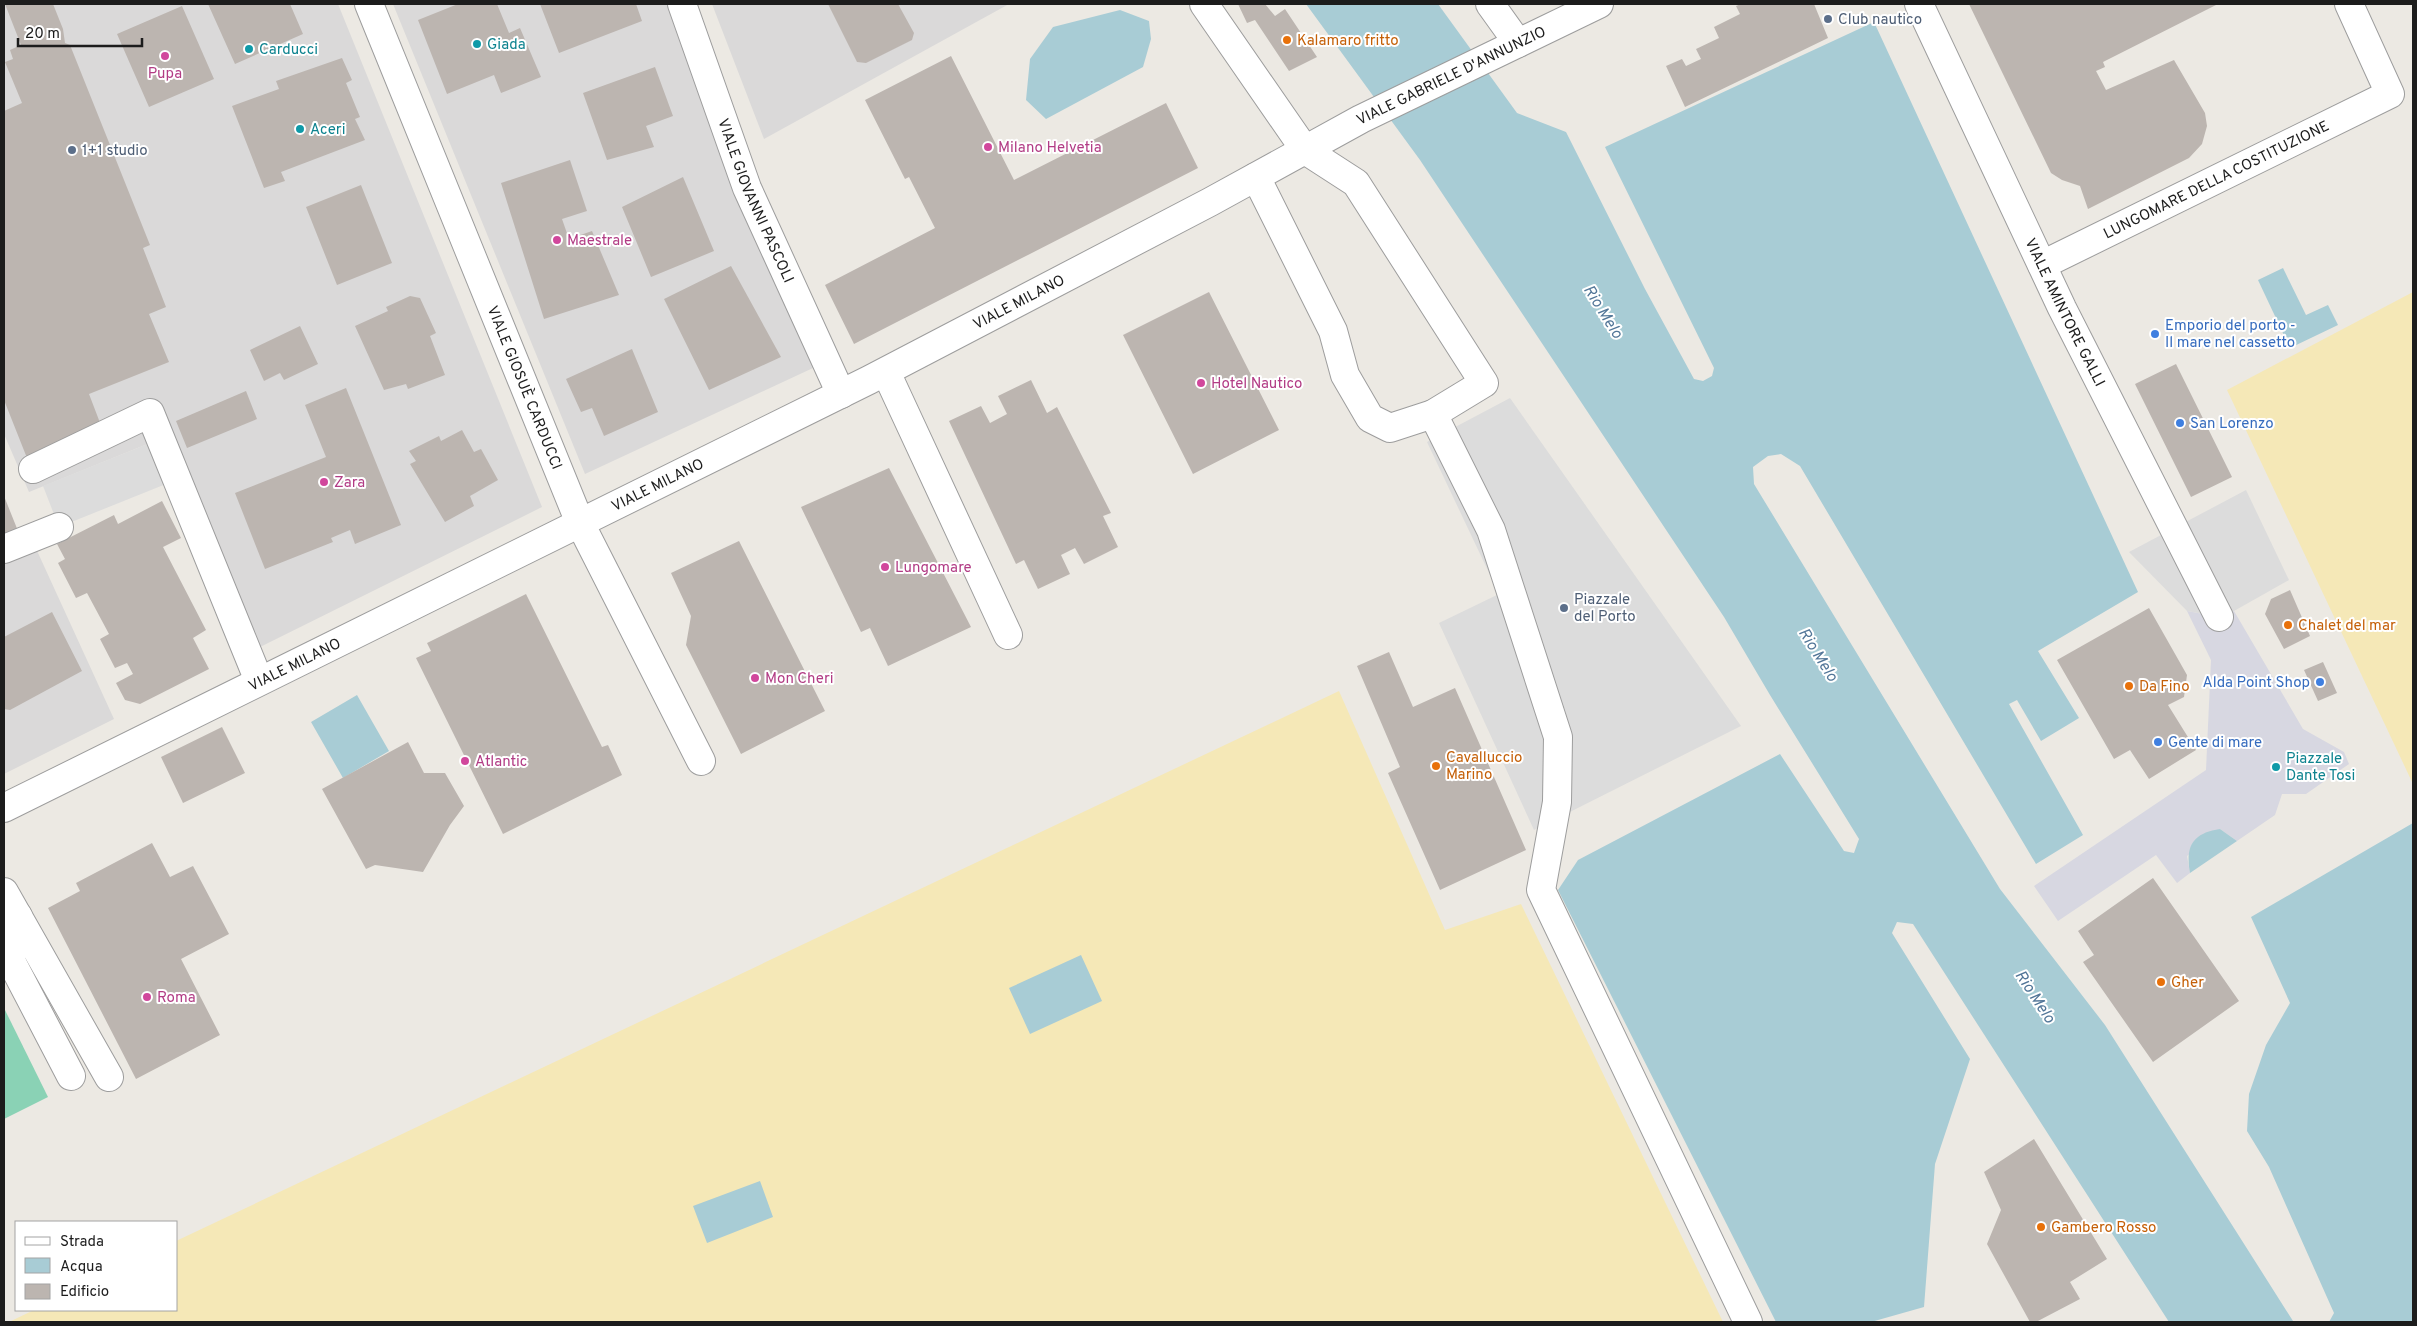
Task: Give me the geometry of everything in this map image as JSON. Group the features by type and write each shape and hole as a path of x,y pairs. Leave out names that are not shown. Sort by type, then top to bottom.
{"street":[{"name":"VIALE GIOSUÈ CARDUCCI","path":"369,4 580,523 701,761"},
{"name":"VIALE GIOVANNI PASCOLI","path":"682,4 747,188 841,394"},
{"path":"1204,4 1305,150 1356,183 1484,383 1433,414 1390,428 1370,418 1345,375 1333,331 1256,177"},
{"path":"1490,4 1518,43"},
{"name":"VIALE GABRIELE D'ANNUNZIO","path":"1305,150 1376,113 1599,4"},
{"name":"VIALE AMINTORE GALLI","path":"1918,4 2042,265 2219,617"},
{"name":"LUNGOMARE DELLA COSTITUZIONE","path":"2042,265 2390,94 2348,4"},
{"name":"VIALE MILANO","path":"4,808 886,372 1305,150"},
{"path":"886,372 1008,636"},
{"path":"33,469 150,413 259,682"},
{"path":"1433,414 1491,530 1558,737 1557,802 1541,890 1748,1322"},
{"path":"4,549 59,527"},
{"path":"4,892 109,1077"},
{"path":"18,916 11,961 72,1076"}],"shaded area":[{"path":"4,4 338,4 542,507 240,657 150,443 29,492 4,434"},
{"path":"393,4 674,4 813,368 585,474"},
{"path":"712,4 1009,4 764,139"},
{"name":"Piazzale del Porto","path":"1510,398 1741,726 1534,830 1439,623 1499,594 1427,442"},
{"path":"150,443 166,484 59,527 43,486"},
{"path":"2246,490 2289,580 2234,611 2219,617 2187,611 2129,552"},
{"path":"33,542 114,719 4,774 4,554"},
{"name":"Piazzale Dante Tosi","path":"2187,611 2219,617 2234,611 2303,729 2344,752 2349,764 2306,794 2282,794 2275,815 2237,841 2220,829 2187,856 2190,873 2177,883 2156,855 2058,921 2034,886 2206,770 2211,660"}],"sand":[{"path":"2413,292 2413,784 2227,390"},
{"path":"1339,691 1445,930 1521,904 1723,1322 9,1322 32,1311 178,1311 178,1240"}],"green space":[{"path":"4,1008 48,1097 4,1119"}],"water":[{"name":"Rio Melo","path":"1306,4 1438,4 1517,113 1566,132 1645,289 1694,379 1703,381 1712,376 1714,368 1605,147 1874,22 2138,592 2038,651 2079,718 2041,741 2017,700 2009,704 2083,835 2036,864 1800,466 1781,454 1768,456 1753,467 1754,484 2000,889 2105,1025 2293,1321 2296,1322 2169,1322 1913,924 1897,922 1892,933 1970,1059 1935,1164 1924,1307 1871,1322 1776,1322 1558,890 1578,860 1780,754 1844,851 1854,853 1859,839 1724,617 1420,160"},
{"path":"1120,10 1149,21 1151,39 1143,67 1046,119 1026,100 1030,59 1053,27"},
{"path":"2283,268 2306,315 2328,305 2338,325 2290,348 2258,280"},
{"path":"357,695 389,751 343,778 311,722"},
{"path":"2413,823 2413,1322 2329,1322 2334,1313 2269,1167 2247,1131 2249,1094 2266,1045 2290,1003 2251,917"},
{"path":"2220,829 2237,841 2190,873 2189,855 2193,842 2203,834"},
{"path":"1081,955 1102,1001 1030,1034 1009,988"},
{"path":"760,1181 773,1217 707,1243 693,1206"}],"building":[{"path":"5,4 53,4 63,29 65,43 70,45 150,245 143,248 166,307 149,314 169,362 89,394 102,428 27,458 4,400 4,111 22,103 5,62 13,59 10,50 21,45"},
{"name":"Carducci","path":"208,4 290,4 303,34 235,64"},
{"name":"Giada","path":"458,4 497,4 509,33 520,28 541,77 501,93 494,75 447,94 418,20"},
{"path":"540,4 636,4 642,21 559,53"},
{"path":"828,4 898,4 914,33 912,40 866,63 857,62"},
{"name":"Kalamaro fritto","path":"1238,4 1265,4 1275,16 1285,9 1317,57 1289,71 1255,20 1247,23"},
{"path":"1741,4 1814,4 1828,38 1685,107 1666,66 1682,59 1686,66 1701,59 1696,49 1719,38 1714,27 1740,14 1736,6"},
{"path":"1969,4 2218,4 2103,62 2105,67 2096,71 2106,90 2174,60 2205,113 2207,126 2202,144 2189,158 2088,209 2080,186 2062,180 2051,173"},
{"name":"Pupa","path":"182,6 214,79 149,107 117,34"},
{"path":"951,56 1014,180 1166,103 1198,168 854,344 825,285 935,228 909,177 905,179 865,100"},
{"name":"Aceri","path":"342,58 352,80 346,83 360,117 355,119 365,140 281,172 285,181 264,188 232,106 279,89 276,81"},
{"path":"655,67 673,116 646,126 654,147 607,160 583,93"},
{"name":"Maestrale","path":"570,160 587,211 562,219 569,239 592,231 619,295 544,319 501,183"},
{"path":"683,177 714,251 651,277 622,207"},
{"path":"361,185 392,263 337,285 306,207"},
{"path":"731,266 781,357 709,390 664,299"},
{"name":"Hotel Nautico","path":"1209,292 1279,430 1193,474 1123,335"},
{"path":"410,296 420,298 436,333 430,336 445,375 408,389 406,384 384,390 355,326 388,311 386,307"},
{"path":"300,326 318,364 284,380 280,373 264,381 250,350"},
{"path":"632,349 658,412 604,436 592,408 581,412 566,379"},
{"name":"San Lorenzo","path":"2176,364 2232,477 2191,497 2135,384"},
{"path":"1031,380 1047,413 1057,407 1111,513 1103,516 1118,547 1084,564 1075,548 1061,555 1070,574 1038,589 1024,560 1016,564 949,421 981,406 990,423 1007,414 998,396"},
{"name":"Zara","path":"346,388 401,525 355,544 350,530 331,538 333,542 265,569 235,493 326,457 305,405"},
{"path":"246,391 257,419 187,448 176,421"},
{"path":"462,430 474,452 481,449 498,480 470,496 474,506 445,522 410,464 416,461 409,451 439,436 441,441"},
{"name":"Lungomare","path":"889,468 971,627 888,666 870,628 861,632 801,507"},
{"path":"4,496 20,536 4,543"},
{"path":"162,501 181,538 163,547 206,630 193,638 209,669 140,704 125,700 116,683 133,674 127,663 115,668 100,639 109,634 87,593 76,598 58,563 65,559 57,544 114,515 118,524"},
{"name":"Mon Cheri","path":"739,541 825,711 741,754 686,645 691,616 671,573"},
{"name":"Chalet del mar","path":"2290,590 2310,636 2284,649 2265,614 2271,599"},
{"path":"526,594 602,747 608,745 622,775 503,834 416,658 431,651 427,643"},
{"name":"Da Fino","path":"2149,608 2187,675 2184,697 2168,705 2196,750 2149,779 2130,750 2114,759 2057,660"},
{"path":"52,612 82,671 10,710 4,709 4,637"},
{"path":"1389,652 1413,707 1455,688 1526,850 1440,890 1388,773 1400,767 1357,666"},
{"name":"Alda Point Shop","path":"2323,662 2337,693 2318,701 2304,670"},
{"path":"222,727 245,773 183,803 161,757"},
{"path":"408,742 424,773 445,773 464,806 450,825 423,872 375,865 366,869 322,789"},
{"name":"Roma","path":"152,843 170,877 193,866 229,934 181,959 220,1035 136,1079 48,908 80,891 76,883"},
{"name":"Gher","path":"2153,878 2239,1001 2153,1062 2083,962 2094,955 2078,931"},
{"name":"Gambero Rosso","path":"2034,1139 2107,1259 2070,1282 2080,1299 2036,1322 2030,1322 1987,1244 2001,1210 1984,1172"}],"place":[{"name":"Club nautico","path":"1828,19"},
{"name":"Kalamaro fritto","path":"1287,40"},
{"name":"Giada","path":"477,44"},
{"name":"Carducci","path":"249,49"},
{"name":"Pupa","path":"165,56"},
{"name":"Aceri","path":"300,129"},
{"name":"Milano Helvetia","path":"988,147"},
{"name":"1+1 studio","path":"72,150"},
{"name":"Maestrale","path":"557,240"},
{"name":"Emporio del porto - Il mare nel cassetto","path":"2155,334"},
{"name":"Hotel Nautico","path":"1201,383"},
{"name":"San Lorenzo","path":"2180,423"},
{"name":"Zara","path":"324,482"},
{"name":"Lungomare","path":"885,567"},
{"name":"Piazzale del Porto","path":"1564,608"},
{"name":"Chalet del mar","path":"2288,625"},
{"name":"Mon Cheri","path":"755,678"},
{"name":"Alda Point Shop","path":"2320,682"},
{"name":"Da Fino","path":"2129,686"},
{"name":"Gente di mare","path":"2158,742"},
{"name":"Atlantic","path":"465,761"},
{"name":"Cavalluccio Marino","path":"1436,766"},
{"name":"Piazzale Dante Tosi","path":"2276,767"},
{"name":"Gher","path":"2161,982"},
{"name":"Roma","path":"147,997"},
{"name":"Gambero Rosso","path":"2041,1227"}]}
